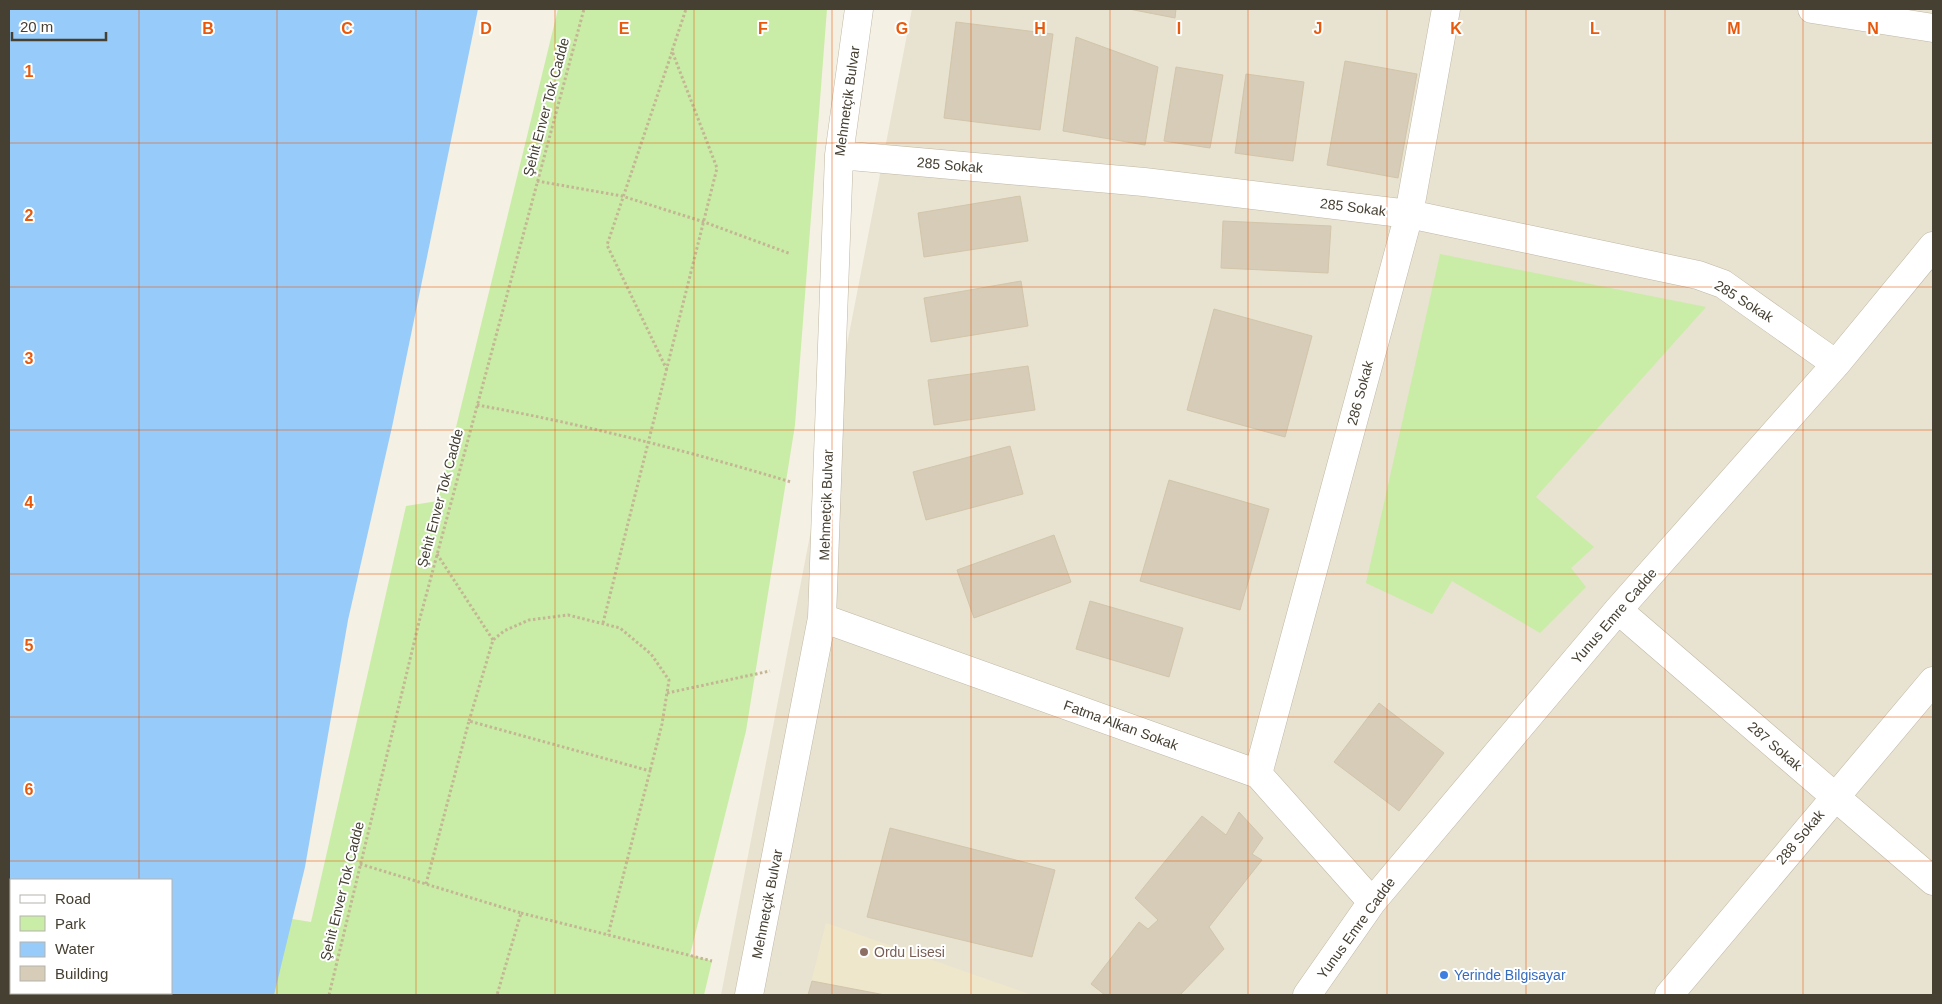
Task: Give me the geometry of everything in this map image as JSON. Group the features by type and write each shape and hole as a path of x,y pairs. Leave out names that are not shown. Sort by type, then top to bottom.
{"street":[{"name":"Mehmetçik Bulvar","path":"749,995 822,618 839,155 859,9"},
{"name":"286 Sokak","path":"1258,774 1409,214 1446,9"},
{"path":"1812,9 1933,28"},
{"name":"285 Sokak","path":"839,155 1144,182 1409,214 1698,275 1723,284 1836,364"},
{"name":"Yunus Emre Cadde","path":"1307,995 1372,902 1618,610 1836,364 1933,246"},
{"name":"287 Sokak","path":"1618,610 1933,880"},
{"name":"Fatma Alkan Sokak","path":"822,618 1258,774 1372,902"},
{"name":"288 Sokak","path":"1669,995 1933,681"}],"path":[{"name":"Şehit Enver Tok Cadde","path":"329,995 437,554 584,9"},
{"path":"667,370 607,244 686,9"},
{"path":"603,623 717,168 672,51"},
{"path":"537,181 622,196 704,222 791,254"},
{"path":"477,405 543,416 648,442 791,482"},
{"path":"437,554 493,640"},
{"path":"426,884 469,721 493,640 516,624 552,616 568,615 603,623 620,628 651,654 669,680 650,771 608,935"},
{"path":"667,693 770,671"},
{"path":"469,721 650,771"},
{"path":"360,864 521,913 712,961"},
{"path":"497,995 521,913"}],"shaded area":[{"path":"912,9 1933,9 1933,995 721,995"},
{"name":"Ordu Lisesi","path":"826,923 1032,995 808,995"}],"green space":[{"path":"558,9 827,9 795,425 746,731 690,955 712,961 704,995 272,995 280,917 311,922 406,506 438,501"},
{"path":"1440,254 1706,307 1536,497 1594,547 1571,568 1586,587 1540,633 1452,581 1432,614 1366,583"}],"water":[{"path":"9,9 478,9 392,427 348,620 305,867 274,995 9,995"}],"building":[{"path":"1129,9 1176,9 1175,18"},
{"path":"956,22 1053,34 1040,130 944,118"},
{"path":"1076,37 1158,67 1145,145 1063,131"},
{"path":"1345,61 1417,74 1398,178 1327,165"},
{"path":"1176,67 1223,75 1210,148 1164,141"},
{"path":"1246,74 1304,82 1293,161 1235,153"},
{"path":"1020,196 1028,241 924,257 918,213"},
{"path":"1223,221 1331,226 1328,273 1221,268"},
{"path":"1021,281 1028,326 931,342 924,298"},
{"path":"1214,309 1312,336 1285,437 1187,410"},
{"path":"1028,366 1035,410 934,425 928,380"},
{"path":"1010,446 1023,494 926,520 913,472"},
{"path":"1169,480 1269,509 1240,610 1140,581"},
{"path":"1054,535 1071,582 974,618 957,570"},
{"path":"1090,601 1183,628 1169,677 1076,649"},
{"path":"1379,703 1444,753 1399,811 1334,762"},
{"path":"1239,812 1263,838 1252,854 1262,860 1209,927 1224,949 1180,995 1105,995 1091,984 1139,922 1148,929 1158,920 1135,898 1202,816 1226,835"},
{"path":"890,828 1055,870 1032,957 867,917"},
{"path":"812,981 885,995 808,995"}],"place":[{"name":"Ordu Lisesi","path":"864,952"},
{"name":"Yerinde Bilgisayar","path":"1444,975"}]}
